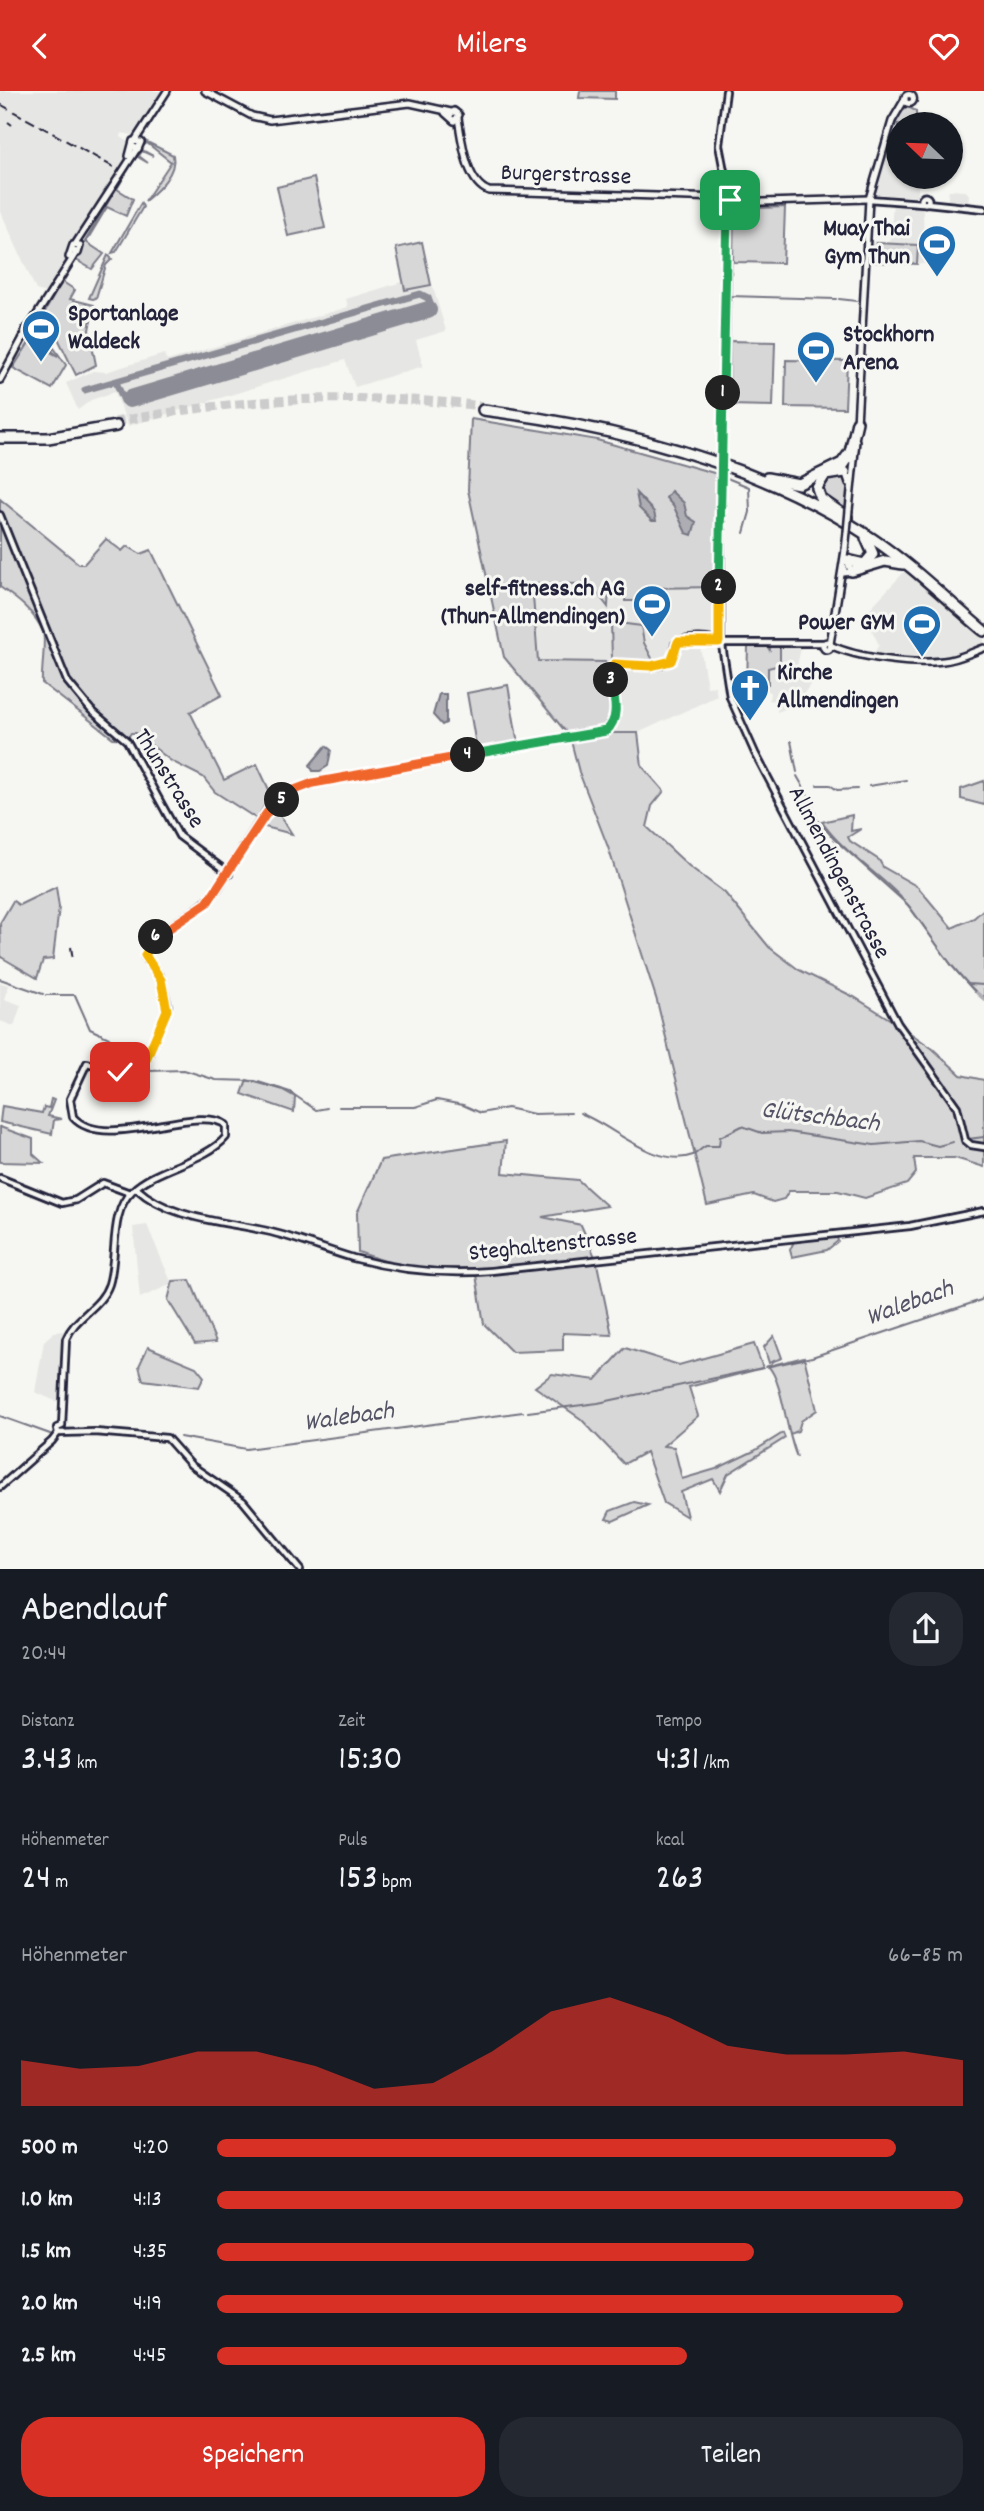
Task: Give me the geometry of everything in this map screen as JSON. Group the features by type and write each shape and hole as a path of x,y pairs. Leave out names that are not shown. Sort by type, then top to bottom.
{"highway":[{"path":"847,565 869,562 873,554 871,543 849,518 770,485 666,448 568,424 483,408 628,433 792,485 830,471 849,473"},
{"path":"857,422 848,457 819,479 818,493 824,502 911,562 984,628"},
{"path":"0,437 116,424"},
{"path":"762,477 849,518 984,628"},
{"path":"847,565 893,561 929,582"}],"main road":[{"path":"0,380 167,91"},
{"name":"Burgerstrasse","path":"205,91 252,116 270,120 405,104 424,104 443,110 453,117 460,128 472,178 489,191 739,202 869,199"},
{"path":"838,594 847,565 849,473 856,451 869,199 896,111 911,96 901,91"},
{"path":"849,473 856,451"},
{"path":"847,565 840,581 827,645 867,656 940,661 984,648"},
{"path":"840,581 847,565"}],"street":[{"name":"Allmendingenstrasse","path":"726,91 719,145 727,212 721,474 722,642 729,694 755,753 898,1024 954,1104 966,1142 984,1147"},
{"name":"Burgerstrasse","path":"869,199 925,201 984,209"},
{"name":"Thunstrasse","path":"0,515 67,681 85,703 127,741 179,836 226,871"},
{"path":"63,1429 66,1339 107,1288 119,1220 130,1193 222,1142 227,1135 227,1126 212,1119 130,1130 81,1124 71,1114 69,1104 87,1063 120,1072 136,1069 147,1059 168,1006 161,980 145,953 155,937 205,905 274,804 313,783 604,731 611,726 616,708 610,670 613,664 658,665 671,661 678,642 827,645"},
{"path":"0,1178 59,1203 76,1201 103,1183 114,1184 130,1193"},
{"name":"Steghaltenstrasse","path":"136,1188 162,1204 200,1219 288,1236 383,1265 448,1273 491,1271 910,1226 984,1211"},
{"path":"0,1487 63,1429 167,1438 191,1465 243,1501 299,1569"}],"shaded area":[{"path":"0,91 162,91 137,136 122,133 120,136 128,142 129,151 79,237 67,243 70,252 46,293 36,290 0,210"},
{"path":"580,91 615,91 615,99 579,98"},
{"path":"908,107 916,111 916,112 901,112"},
{"path":"143,140 173,155 169,175 145,201 171,162 147,143 143,146"},
{"path":"142,150 153,156 142,151 139,156 148,163 136,156 117,189 133,199 126,216 107,207 86,242 104,254 92,269 76,260 63,282 75,290 70,299 94,305 89,330 96,365 76,375 46,314 43,315 77,255 82,252 83,245 138,151"},
{"path":"886,156 886,189 918,189 918,197 876,194"},
{"path":"314,178 325,228 288,236 277,187"},
{"path":"949,190 966,191 969,195 968,205 947,203"},
{"path":"141,203 143,207 116,252 112,253"},
{"path":"893,203 923,206 924,264 870,262 871,241 890,242"},
{"path":"785,207 783,263 733,262 734,209"},
{"path":"422,242 431,285 405,290 396,248"},
{"path":"876,243 918,245 917,264 875,262"},
{"path":"108,255 112,259 106,265 96,298 89,298"},
{"path":"402,282 405,291 432,284 446,331 416,340 423,366 355,387 345,360 128,426 115,392 91,400 78,410 66,383 93,371 106,372 164,354 167,361 348,307 346,299"},
{"name":"Sportanlage Waldeck","path":"32,338 52,347 50,349 38,345 58,356 52,351 54,348 66,365 52,389 13,368"},
{"path":"730,341 775,342 773,406 729,405"},
{"name":"Stockhorn Arena","path":"786,360 847,361 845,408 785,407"},
{"path":"471,419 597,440 721,475 719,587 644,588 643,596 637,596 636,601 625,601 625,585 609,585 608,607 588,581 580,584 532,583 538,661 607,662 614,733 638,733 642,766 664,791 652,806 647,827 689,866 725,893 769,947 799,970 854,997 896,1023 933,1049 961,1075 984,1080 984,1167 955,1158 914,1158 916,1173 907,1184 865,1198 838,1191 789,1191 784,1199 773,1202 754,1195 707,1205 657,1001 608,847 579,772 570,737 504,657 468,490"},
{"path":"830,475 843,476 848,483 847,513 830,504 819,489"},
{"path":"671,491 684,503 687,516 696,522 692,535 686,533 674,507 666,498"},
{"path":"636,493 654,512 656,521 652,521 639,508"},
{"path":"0,499 79,564 84,564 106,539 122,551 127,546 141,554 151,550 222,695 190,712 224,780 257,764 271,794 266,801 268,810 260,821 215,792 203,777 171,761 136,733 131,733 127,739 113,738 42,683 44,642 40,625 19,601 0,587"},
{"path":"906,570 984,640 984,648 940,661 872,656 879,645 871,628 859,620"},
{"path":"588,581 608,606 608,585 626,585 626,601 636,601 644,588 719,587 720,640 699,640 707,687 715,686 717,696 638,733 614,733 613,709 538,661 532,583 580,584","holes":["611,622 641,633 654,664 612,660"]},
{"path":"611,622 641,626 644,643 655,664 612,660"},
{"path":"748,647 801,648 795,674 814,679 796,705 777,712 778,702 769,700 770,693 767,689 747,684"},
{"path":"748,647 768,647 770,651 770,647 780,647 780,665 768,668 768,684 747,684"},
{"path":"508,685 518,744 477,751 467,693"},
{"path":"439,694 446,694 446,723 442,725 433,715"},
{"path":"326,746 331,750 328,766 320,771 313,771 310,765"},
{"path":"984,781 984,805 961,799 961,789"},
{"path":"276,809 292,834 261,826"},
{"path":"852,815 851,831 861,829 848,837 850,841 879,860 883,867 918,887 952,928 974,918 984,909 984,999 952,966 907,904 842,845 822,822"},
{"path":"56,887 59,907 53,959 43,960 37,978 1,957 0,923 13,901 19,905"},
{"path":"0,983 9,985 4,999 21,1005 14,1026 0,1021"},
{"path":"247,1080 281,1089 295,1097 294,1112 242,1094"},
{"path":"51,1099 54,1100 48,1116 62,1119 54,1120 52,1134 0,1122 2,1106 42,1113 44,1107 49,1108"},
{"path":"0,1127 33,1139 33,1154 43,1163 0,1162"},
{"path":"506,1141 503,1173 578,1180 607,1206 542,1217 581,1225 596,1259 612,1335 563,1333 563,1350 512,1352 484,1324 476,1275 394,1264 358,1252 357,1213 381,1160"},
{"path":"147,1225 172,1284 140,1298 133,1227"},
{"path":"836,1235 838,1241 827,1250 792,1257 790,1250 795,1239"},
{"path":"190,1280 216,1342 195,1344 168,1300 173,1281"},
{"path":"65,1331 63,1403 60,1403 35,1392 44,1341 54,1332"},
{"path":"774,1336 782,1358 769,1363 764,1347"},
{"path":"754,1344 763,1368 689,1387 698,1416 663,1446 674,1447 682,1479 716,1469 754,1451 783,1433 785,1438 728,1474 720,1491 713,1479 681,1492 687,1517 664,1503 646,1452 624,1464 581,1419 535,1387 552,1374 596,1380 625,1348 679,1365"},
{"path":"148,1347 196,1367 204,1377 199,1387 143,1380 139,1366"},
{"path":"804,1357 817,1410 801,1421 798,1431 790,1434 797,1457 793,1447 790,1435 781,1395 768,1366"},
{"path":"634,1502 648,1505 613,1521 606,1519 610,1511"}],"waterway":[{"path":"730,296 836,299"},
{"path":"839,299 857,301"},
{"path":"726,365 726,410"},
{"path":"725,448 726,422"},
{"path":"727,478 749,487 750,512 744,533"},
{"path":"791,741 797,772"},
{"path":"797,776 809,797"},
{"path":"869,786 906,780"},
{"path":"817,785 830,785 837,790 857,789"},
{"path":"810,800 819,824"},
{"path":"823,826 909,906 952,966 975,992"},
{"name":"Glütschbach","path":"0,979 43,994"},
{"path":"968,984 984,985"},
{"path":"977,993 984,999"},
{"name":"Glütschbach","path":"46,995 75,995 90,1029 109,1038 118,1051 137,1058 140,1065"},
{"name":"Glütschbach","path":"142,1068 147,1071 184,1070 216,1080 255,1081 290,1092 316,1110 327,1108"},
{"name":"Glütschbach","path":"339,1107 415,1107 437,1100 463,1105 481,1113 507,1108 534,1114 571,1113"},
{"name":"Glütschbach","path":"580,1113 650,1151 679,1158 693,1155 706,1146 719,1146 720,1137 742,1126 762,1133 788,1132 874,1145 919,1141 938,1146 953,1142"},
{"name":"Glütschbach","path":"968,1139 984,1137"},
{"name":"Walebach","path":"766,1367 812,1357 981,1300 984,1296"},
{"name":"Walebach","path":"528,1412 598,1403 762,1368"},
{"name":"Walebach","path":"180,1437 246,1449 523,1412"},
{"path":"0,1416 50,1434"},
{"path":"67,1436 97,1435"}],"taxiway":[{"path":"85,390 420,294 428,298 432,309 428,310"},
{"path":"116,382 124,401 130,399"}],"runway":[{"path":"130,399 428,310"}],"tunnel":[{"path":"115,422 207,407 299,400 390,399 483,406"}],"railway":[{"path":"0,104 117,169"},
{"path":"8,122 12,125"},
{"path":"71,947 73,960"}],"place":[{"name":"Muay Thai Gym Thun","path":"937,278"},
{"name":"Sportanlage Waldeck","path":"41,363"},
{"name":"Stockhorn Arena","path":"816,384"},
{"name":"self-fitness.ch AG (Thun-Allmendingen)","path":"652,638"},
{"name":"Power GYM","path":"922,658"},
{"name":"Kirche Allmendingen","path":"750,722"}],"route":[{"path":"120,1072 128,1072 143,1065 167,1010 161,980 145,957 148,946 155,937 207,903 225,875 229,874 229,869 269,810 278,807 285,796 313,783 604,731 613,723 615,712 611,666 667,663 674,656 675,644 685,640 719,642 727,212 730,200"}]}
